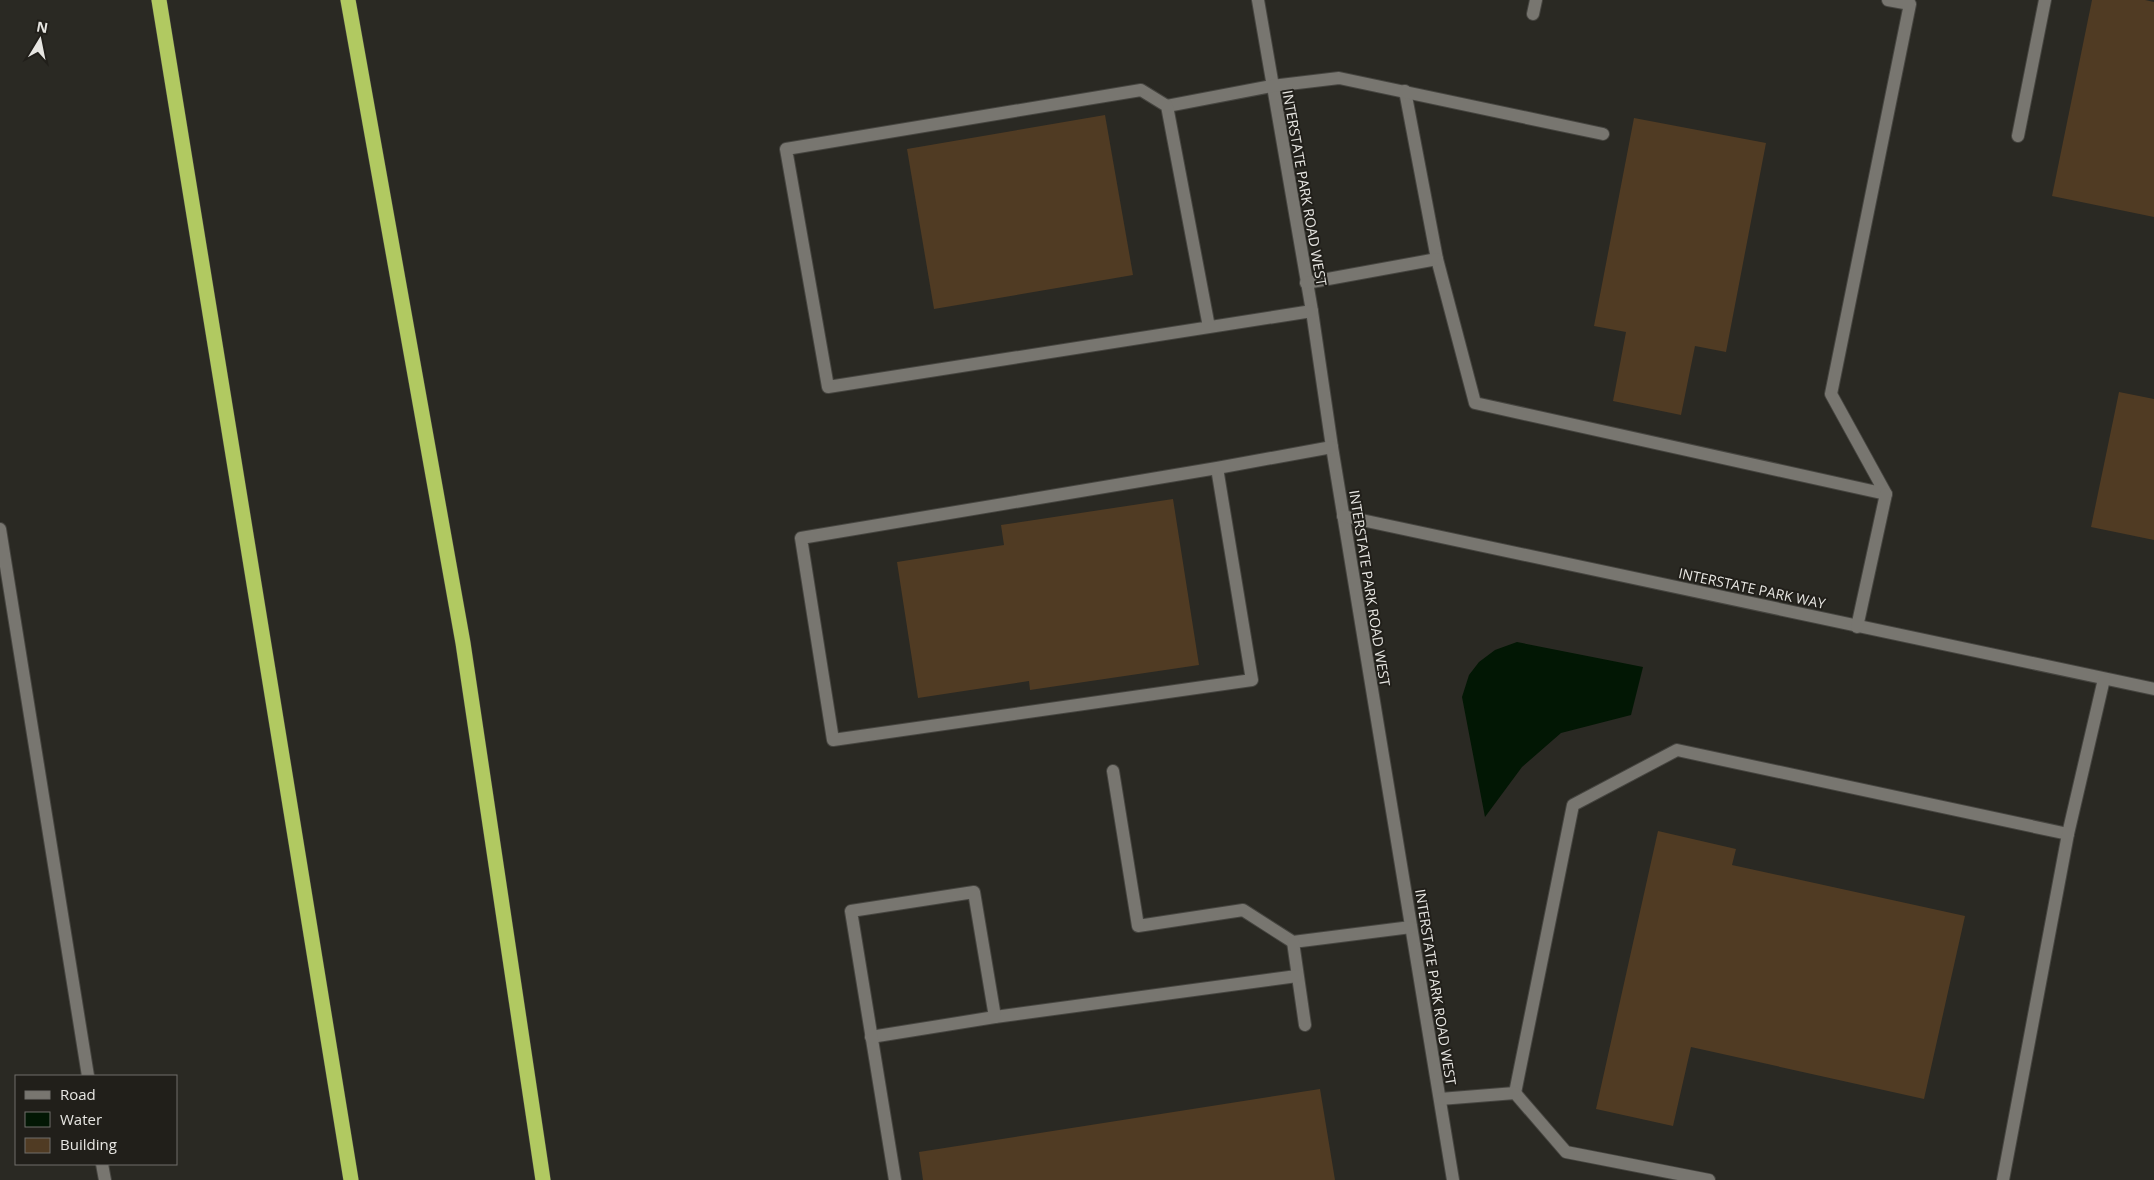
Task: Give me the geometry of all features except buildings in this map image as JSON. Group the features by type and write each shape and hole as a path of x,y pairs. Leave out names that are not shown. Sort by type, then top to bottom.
{"highway":[{"path":"159,0 351,1180"},
{"path":"348,0 463,643 543,1180"}],"street":[{"name":"INTERSTATE PARK ROAD WEST","path":"1258,0 1312,311 1343,516 1453,1180"},
{"path":"1533,14 1536,0"},
{"path":"1857,627 1886,494 1831,394 1910,4 1888,0"},
{"path":"2018,136 2045,0"},
{"path":"1312,311 828,387 786,149 1142,90 1167,106 1272,86 1339,78 1603,134"},
{"path":"1405,91 1437,259 1475,403 1886,494"},
{"path":"1167,106 1209,328"},
{"path":"1306,283 1437,259"},
{"path":"1217,468 1252,680 833,740 801,538 1332,447"},
{"name":"INTERSTATE PARK WAY","path":"1343,516 2154,689"},
{"path":"0,529 88,1075"},
{"path":"2003,1180 2068,834 2104,679"},
{"path":"1515,1093 1573,805 1677,750 2068,834"},
{"path":"1113,771 1138,926 1243,910 1293,942 1411,927"},
{"path":"895,1180 851,911 974,892 995,1018"},
{"path":"1293,942 1305,1025"},
{"path":"872,1037 1298,976"},
{"path":"1440,1099 1515,1093"},
{"path":"1515,1093 1566,1152 1709,1180"},
{"path":"102,1165 104,1180"}],"water":[{"path":"1517,642 1643,667 1631,715 1561,733 1522,767 1485,817 1462,697 1469,675 1479,662 1495,650"}]}
